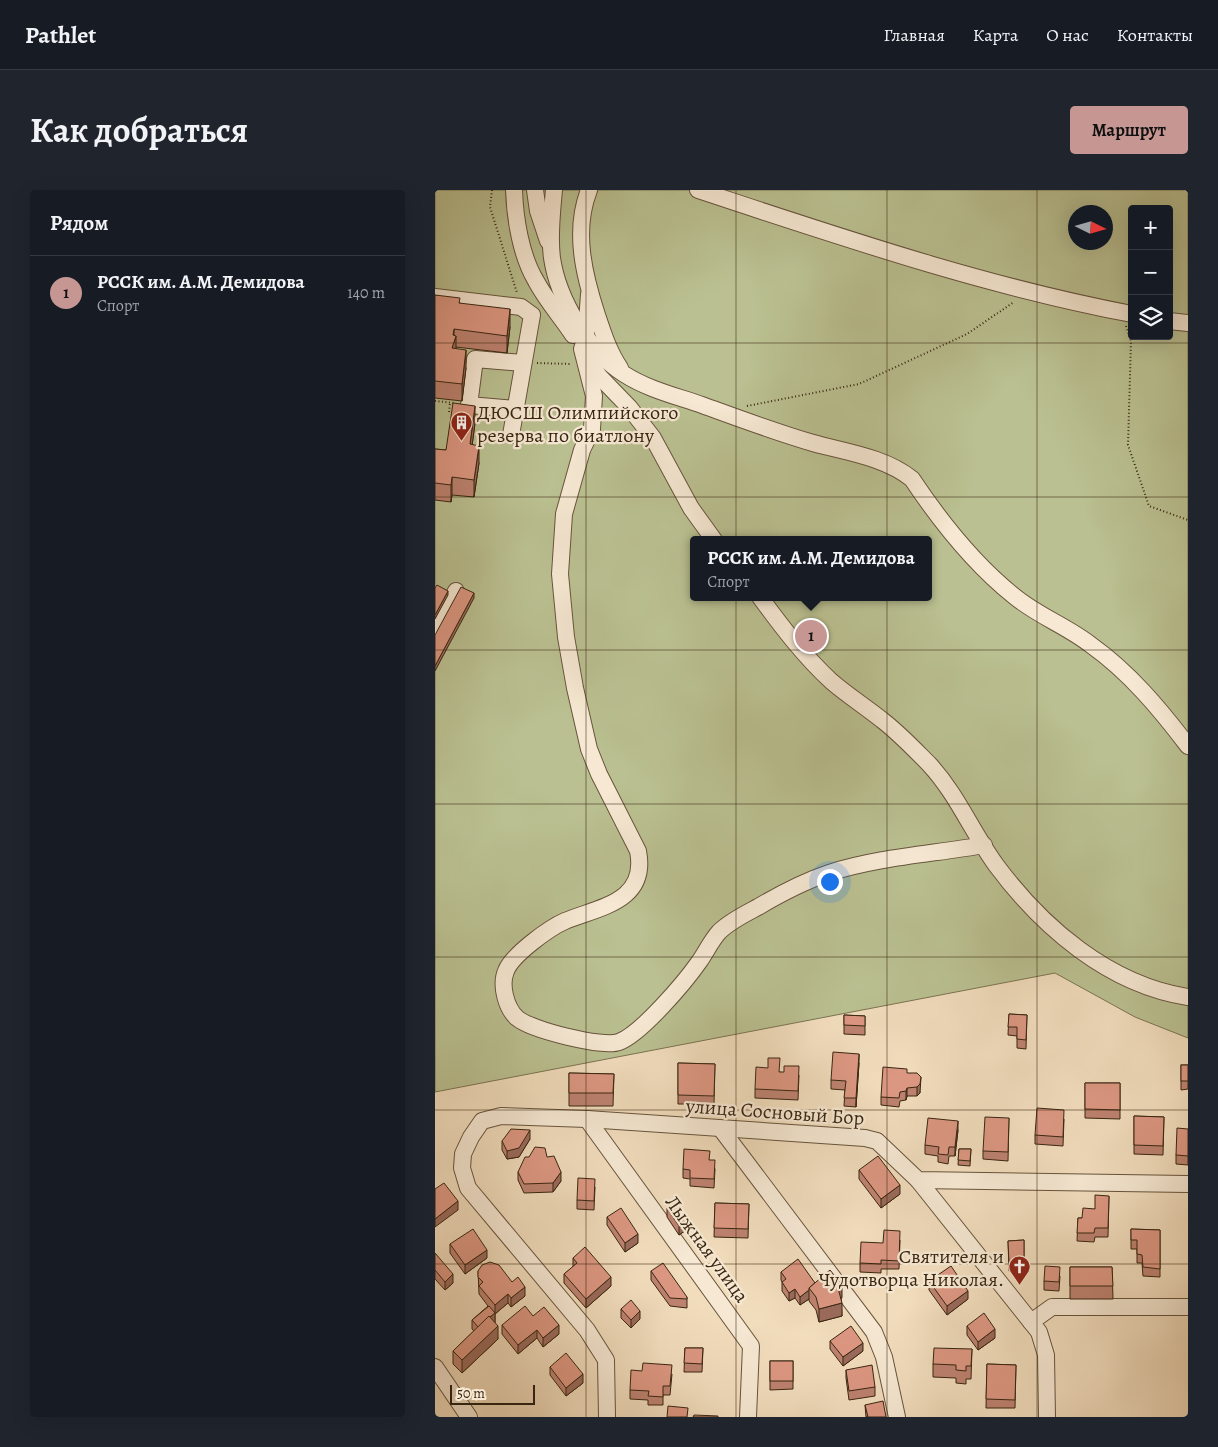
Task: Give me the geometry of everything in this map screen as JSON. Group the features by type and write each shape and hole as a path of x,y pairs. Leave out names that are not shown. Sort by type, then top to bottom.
{"street":[{"path":"514,190 520,231 529,266 544,294 568,317 584,342 599,376 629,406 653,438 691,508 711,536"},
{"path":"535,190 545,238 551,244"},
{"path":"554,190 551,244 556,274 568,317"},
{"path":"589,190 584,210 582,240 589,294 584,342 593,396 592,430 582,450 564,514 560,574 566,637 589,749 599,774 638,851 640,862 637,877 630,890 618,902 563,922 509,963 504,976 504,989 508,1004 517,1018 533,1026 598,1043 616,1043 630,1037 641,1028 698,963 718,933 730,923 778,895 829,873 877,862 984,845"},
{"path":"699,190 860,243 1032,291 1126,313"},
{"path":"589,294 611,352 625,376"},
{"path":"435,297 521,307 532,315 511,435"},
{"path":"1173,321 1188,323"},
{"path":"584,342 625,376 720,412 809,442 881,462 905,473 965,548 994,578 1041,616 1068,629 1113,662 1139,687 1188,746"},
{"path":"516,409 469,405 475,359 523,363"},
{"path":"435,630 456,591"},
{"path":"763,601 797,646 831,681 885,722 931,766 963,809 995,864 1043,920 1092,958 1122,975 1168,993 1188,996"},
{"name":"улица Сосновый Бор","path":"607,1417 607,1360 587,1330 467,1188 462,1168 463,1154 471,1137 483,1122 501,1116 587,1119 865,1138 877,1142 917,1180 1039,1332 1046,1355 1047,1417"},
{"name":"Лыжная улица","path":"587,1119 751,1346 748,1417"},
{"path":"721,1129 874,1332 884,1357 897,1417"},
{"path":"917,1180 1188,1184"},
{"path":"1031,1322 1052,1307 1188,1307"},
{"path":"435,1368 469,1417"}],"path":[{"path":"492,190 490,207 521,307"},
{"path":"720,412 859,384 967,334 1032,291"},
{"path":"1126,313 1131,341 1128,445 1149,506 1188,520"},
{"path":"523,363 574,364"},
{"path":"435,401 469,405"},
{"path":"449,412 450,403"}],"green space":[{"path":"435,190 1188,190 1188,1038 1135,1017 1055,973 435,1092"}],"building":[{"path":"435,295 460,298 459,303 510,309 507,336 454,329 453,335 456,336 452,348 466,350 462,384 435,381"},
{"name":"ДЮСШ Олимпийского резерва по биатлону","path":"453,403 475,406 470,444 479,446 474,480 452,477 451,485 435,483 435,449 446,450"},
{"path":"437,585 448,591 435,615 435,588"},
{"path":"461,587 474,593 435,666 435,635"},
{"path":"1009,1014 1027,1015 1026,1040 1017,1039 1017,1027 1008,1027"},
{"path":"844,1015 865,1016 865,1026 844,1025"},
{"path":"833,1052 859,1054 856,1098 844,1098 846,1081 831,1080"},
{"path":"768,1058 780,1058 779,1072 784,1072 784,1066 799,1066 798,1091 755,1089 756,1067 768,1068"},
{"path":"678,1063 715,1064 714,1096 678,1095"},
{"path":"1181,1065 1188,1065 1188,1081 1181,1081"},
{"path":"883,1067 907,1069 907,1073 917,1073 921,1077 920,1084 917,1087 907,1088 906,1091 900,1092 899,1098 881,1097"},
{"path":"569,1073 614,1074 613,1093 569,1093"},
{"path":"1085,1083 1120,1083 1120,1110 1085,1109"},
{"path":"1037,1108 1064,1110 1063,1137 1035,1135"},
{"path":"1134,1116 1164,1117 1163,1146 1134,1145"},
{"path":"985,1117 1009,1118 1008,1152 983,1151"},
{"path":"928,1118 958,1121 955,1147 949,1147 948,1155 938,1154 939,1147 925,1145"},
{"path":"1177,1128 1188,1129 1188,1156 1176,1155"},
{"path":"511,1129 530,1130 519,1148 507,1151 502,1141"},
{"path":"535,1147 545,1148 547,1157 554,1156 561,1172 553,1183 524,1184 518,1172 525,1157 529,1157"},
{"path":"684,1149 710,1151 709,1160 715,1160 714,1179 690,1178 690,1170 683,1169"},
{"path":"959,1149 971,1149 970,1161 958,1160"},
{"path":"878,1156 900,1185 881,1199 859,1170"},
{"path":"578,1178 595,1179 594,1201 577,1200"},
{"path":"444,1183 458,1201 435,1219 435,1189"},
{"path":"1095,1195 1109,1196 1108,1228 1095,1228 1094,1233 1077,1233 1078,1218 1082,1218 1083,1208 1095,1209"},
{"path":"677,1202 689,1220 679,1226 667,1208"},
{"path":"715,1203 749,1204 748,1229 714,1228"},
{"path":"621,1208 638,1234 625,1243 607,1217"},
{"path":"473,1229 487,1250 465,1265 450,1244"},
{"path":"1131,1229 1160,1230 1160,1269 1143,1267 1142,1255 1137,1254 1137,1240 1131,1240"},
{"path":"884,1230 900,1231 899,1261 881,1260 881,1264 860,1263 861,1242 883,1243"},
{"path":"1024,1240 1024,1262 1009,1262 1008,1241"},
{"path":"585,1247 611,1277 586,1299 564,1274 577,1263 573,1258"},
{"path":"435,1253 453,1274 445,1282 435,1270"},
{"path":"798,1259 815,1283 800,1297 795,1289 789,1293 782,1282 786,1279 781,1272"},
{"path":"490,1262 499,1265 512,1282 518,1277 525,1287 511,1298 508,1294 495,1305 479,1286 483,1282 478,1277 478,1271 482,1265"},
{"path":"663,1263 687,1299 670,1298 651,1271"},
{"path":"951,1266 968,1291 947,1306 929,1281"},
{"path":"1045,1266 1060,1267 1059,1282 1044,1281"},
{"path":"1070,1267 1112,1267 1113,1286 1070,1286"},
{"path":"830,1270 842,1285 838,1288 842,1303 819,1309 816,1297 809,1288"},
{"path":"631,1300 640,1311 631,1320 621,1309"},
{"path":"489,1306 495,1313 478,1327 472,1320"},
{"path":"525,1306 533,1316 544,1307 559,1325 543,1338 537,1330 518,1345 502,1325"},
{"path":"984,1313 995,1329 978,1342 967,1326"},
{"path":"489,1316 498,1326 462,1360 453,1351"},
{"path":"851,1326 863,1343 843,1357 830,1341"},
{"path":"685,1348 703,1348 702,1364 684,1363"},
{"path":"934,1348 972,1349 971,1366 966,1366 966,1371 956,1370 956,1365 933,1364"},
{"path":"566,1353 583,1374 566,1388 550,1367"},
{"path":"770,1361 793,1361 793,1381 770,1381"},
{"path":"643,1363 672,1365 670,1386 663,1386 663,1397 648,1396 649,1391 630,1390 631,1370 642,1371"},
{"path":"987,1364 1016,1365 1015,1400 986,1399"},
{"path":"872,1365 875,1387 849,1391 846,1370"},
{"path":"883,1401 886,1417 868,1417 865,1405"},
{"path":"668,1406 688,1408 687,1417 667,1417"},
{"path":"694,1415 718,1416 718,1417 693,1417"}],"place":[{"name":"ДЮСШ Олимпийского резерва по биатлону","path":"461,442"},
{"name":"РССК им. А.М. Демидова","path":"811,636"},
{"name":"Святителя и Чудотворца Николая.","path":"1020,1286"}]}
